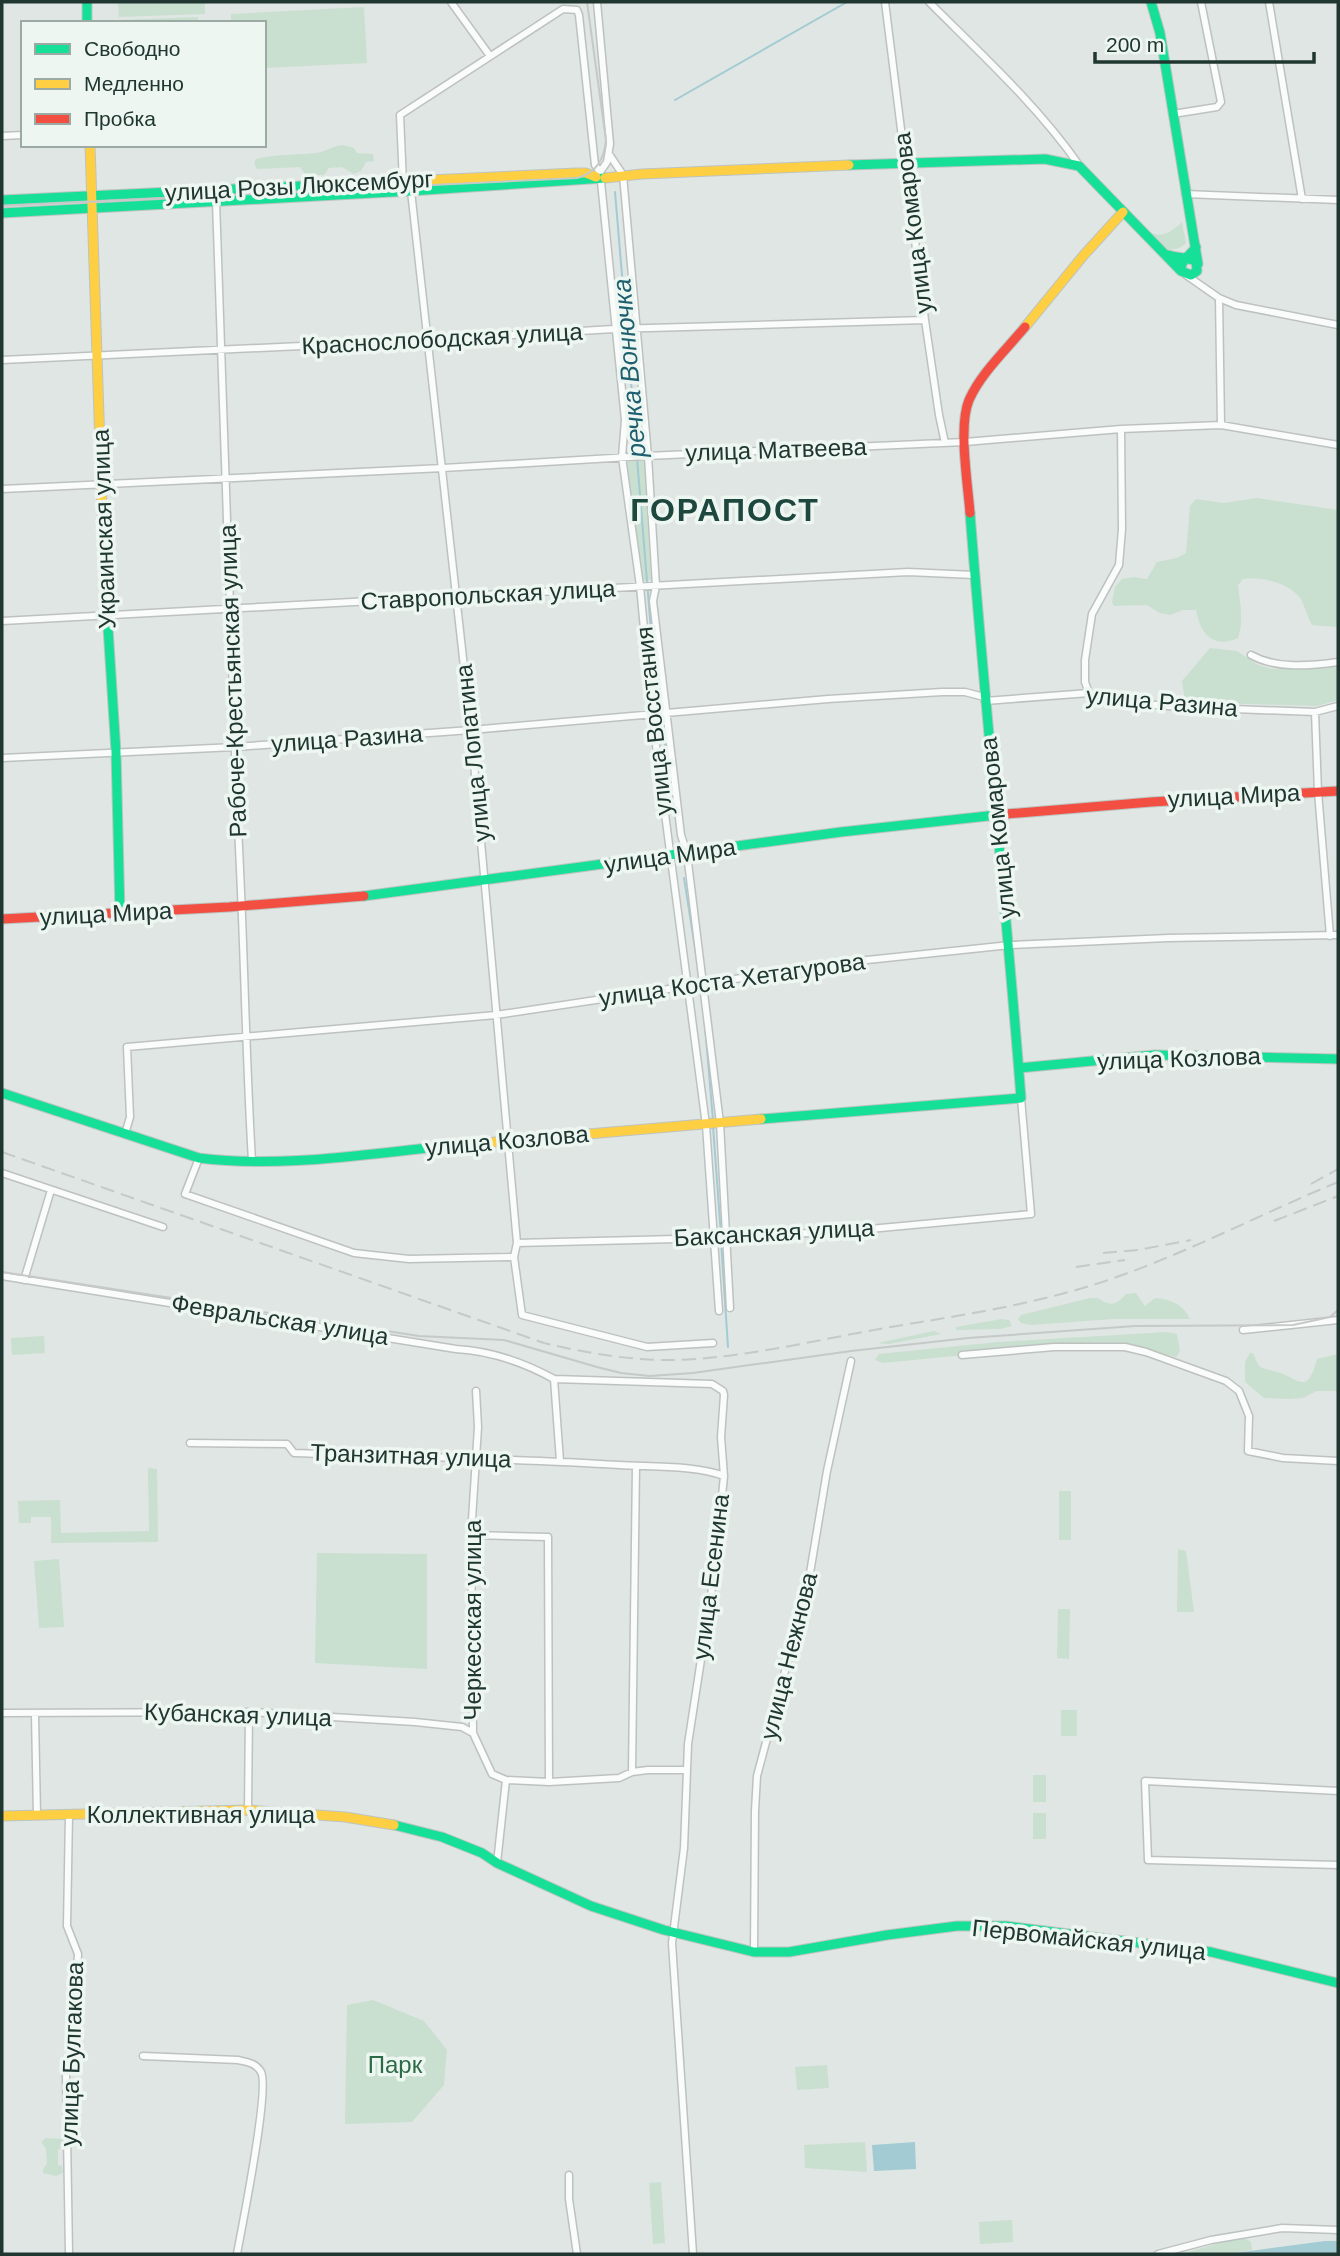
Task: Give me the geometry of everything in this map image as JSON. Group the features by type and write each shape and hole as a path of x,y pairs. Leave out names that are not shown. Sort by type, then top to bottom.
{"street":[{"path":"87,2 87,21"},
{"path":"451,2 490,56"},
{"path":"597,2 610,144 609,154 599,175"},
{"name":"улица Комарова","path":"885,2 925,320 945,443"},
{"path":"929,2 1012,85 1063,142 1079,166 1182,272 1219,298 1244,306 1338,325"},
{"path":"1151,2 1159,26 1191,236 1196,247 1201,280 1207,289"},
{"path":"1173,114 1217,107 1221,103 1201,2"},
{"path":"1269,2 1302,199"},
{"name":"улица Восстания","path":"490,56 563,9 571,8 579,15 595,165 599,175 618,329 626,457 659,714 687,855 703,984 713,1124 719,1311"},
{"name":"улица Лопатина","path":"490,56 400,115 403,181 407,192 428,340 471,730 517,1243 514,1257 522,1314 648,1347 713,1343"},
{"path":"2,136 21,135"},
{"name":"Украинская улица","path":"90,147 106,616 116,752 120,914"},
{"path":"609,154 622,175"},
{"name":"улица Розы Люксембург","path":"2,200 576,173 622,175 906,162 1045,159 1079,166"},
{"name":"улица Розы Люксембург","path":"2,213 407,192 586,180 599,175"},
{"name":"улица Восстания","path":"622,175 647,456 659,714 669,857 713,1124 727,1237 730,1308"},
{"path":"1185,194 1338,200"},
{"name":"Рабоче-Крестьянская улица","path":"216,201 243,908 245,1038 252,1161"},
{"name":"улица Комарова","path":"1031,1214 1010,945 974,575 965,410 979,383 1083,256 1123,212"},
{"path":"1182,272 1181,264 1196,247"},
{"path":"1163,253 1172,257 1193,258 1198,266"},
{"path":"1182,272 1191,275 1198,266"},
{"path":"1219,298 1221,425"},
{"name":"Краснослободская улица","path":"2,360 618,329 925,320"},
{"name":"улица Матвеева","path":"2,489 965,442 1121,429 1221,425 1338,445"},
{"path":"1089,693 1084,682 1092,614 1119,565 1122,529 1121,429"},
{"name":"Ставропольская улица","path":"2,621 908,572 974,575"},
{"path":"1251,655 1264,662 1286,664 1319,665 1338,662"},
{"name":"улица Разина","path":"2,758 235,747 942,692 965,692 985,699 1089,693 1120,702 1315,712 1338,706"},
{"path":"1315,712 1318,792 1330,936"},
{"name":"улица Мира","path":"2,919 243,908 368,896 838,833 996,815 1158,800 1338,791"},
{"name":"улица Коста Хетагурова","path":"125,1134 130,1117 127,1047 496,1015 848,962 1010,945 1168,937 1338,935"},
{"name":"улица Козлова","path":"1019,1068 1155,1055 1338,1059"},
{"name":"улица Козлова","path":"2,1093 199,1158 217,1161 318,1159 507,1140 1021,1098"},
{"path":"199,1158 186,1194 354,1253 409,1259 514,1257"},
{"path":"2,1173 163,1227"},
{"path":"24,1280 51,1190"},
{"name":"Баксанская улица","path":"517,1243 715,1238 848,1231 1031,1214"},
{"name":"Февральская улица","path":"2,1276 456,1349 479,1350 528,1365 554,1379 704,1383 719,1387"},
{"path":"1243,1330 1338,1320"},
{"path":"962,1355 1054,1348 1125,1348 1146,1352 1226,1381 1239,1391 1249,1416 1248,1451 1283,1458 1338,1461"},
{"name":"улица Нежнова","path":"754,1952 757,1776 808,1585 827,1471 851,1361"},
{"path":"554,1379 560,1461"},
{"name":"улица Есенина","path":"686,1770 714,1575 724,1476 721,1437 724,1395 719,1387"},
{"name":"Черкесская улица","path":"476,1391 478,1427 471,1535 473,1732 492,1774 506,1780"},
{"name":"Транзитная улица","path":"190,1443 286,1444 294,1452 560,1461 704,1471 724,1476"},
{"path":"632,1772 636,1466"},
{"path":"471,1535 548,1537 549,1782"},
{"path":"248,1811 249,1712"},
{"name":"Кубанская улица","path":"2,1713 249,1712 415,1722 462,1727 473,1732"},
{"path":"35,1714 37,1815"},
{"path":"496,1863 506,1780 549,1782 619,1778 632,1772 686,1770 684,1848 673,1932 673,1981 693,2254"},
{"path":"1338,1791 1145,1782 1148,1860 1338,1865"},
{"name":"Коллективная улица","path":"2,1815 248,1811 345,1817 407,1827 482,1853 496,1863 592,1906 673,1932"},
{"name":"улица Булгакова","path":"69,1814 67,1926 78,1954 72,2059 66,2074 69,2254"},
{"name":"Первомайская улица","path":"673,1932 754,1952 789,1952 945,1928 1006,1926 1211,1952 1338,1983"},
{"path":"143,2056 238,2060 251,2063 260,2069 264,2080 262,2108 237,2254"},
{"path":"569,2175 569,2199 577,2254"},
{"path":"1158,2254 1211,2240 1282,2228 1338,2230"}],"green space":[{"path":"118,2 205,2 205,14 119,17"},
{"path":"364,7 367,63 266,68 266,21 231,21 231,14"},
{"path":"198,17 198,21 120,20"},
{"path":"343,145 354,148 357,153 373,154 374,161 366,162 361,171 354,174 342,167 329,168 324,175 306,175 300,167 257,169 254,163 256,159 263,157 319,152"},
{"path":"1182,222 1186,243 1181,247 1165,248 1146,235 1149,232 1158,235 1167,233"},
{"path":"644,461 651,580 643,581 626,462"},
{"path":"1257,498 1338,510 1338,627 1312,625 1302,601 1295,593 1282,585 1258,579 1243,579 1238,585 1241,625 1238,638 1229,641 1221,642 1209,637 1201,626 1196,610 1183,610 1170,615 1160,613 1147,605 1114,606 1112,602 1115,587 1122,579 1147,579 1157,562 1177,558 1186,553 1190,506 1196,499 1224,503"},
{"path":"1210,648 1237,651 1258,665 1272,669 1338,665 1338,700 1317,706 1185,702 1182,681"},
{"path":"1136,1293 1145,1306 1155,1298 1166,1300 1184,1310 1190,1319 1113,1319 1031,1325 1021,1323 1018,1319 1021,1315 1090,1298 1113,1303 1126,1294"},
{"path":"1009,1320 1012,1326 1000,1329 956,1330 956,1327"},
{"path":"934,1331 941,1334 889,1344 878,1343"},
{"path":"1167,1332 1177,1334 1180,1351 1176,1357 1129,1345 1071,1345 882,1363 875,1360 879,1354 998,1342"},
{"path":"44,1336 45,1353 12,1355 11,1338"},
{"path":"1250,1353 1253,1353 1261,1367 1302,1382 1310,1378 1317,1359 1338,1354 1338,1391 1316,1391 1303,1398 1264,1398 1245,1382 1245,1362"},
{"path":"148,1468 157,1469 158,1542 51,1543 51,1517 31,1517 31,1523 19,1523 18,1501 60,1500 61,1533 149,1531"},
{"path":"1059,1491 1071,1491 1071,1540 1059,1540"},
{"path":"1178,1549 1186,1551 1194,1612 1177,1612"},
{"path":"317,1553 427,1554 427,1669 315,1663"},
{"path":"59,1559 64,1627 39,1628 34,1561"},
{"path":"1058,1609 1070,1609 1069,1659 1057,1658"},
{"path":"1061,1710 1077,1710 1077,1736 1061,1736"},
{"path":"1033,1775 1046,1775 1046,1802 1033,1802"},
{"path":"1033,1813 1046,1813 1046,1839 1033,1839"},
{"name":"Парк","path":"373,2000 424,2021 447,2050 444,2085 412,2122 345,2124 347,2005"},
{"path":"827,2065 829,2088 797,2090 795,2067"},
{"path":"46,2138 62,2139 63,2146 58,2150 58,2165 62,2166 63,2173 56,2176 43,2173 47,2164 46,2149 41,2142"},
{"path":"865,2142 867,2172 805,2168 804,2145"},
{"path":"661,2182 665,2243 653,2244 649,2183"},
{"path":"1012,2220 1013,2242 980,2244 979,2222"},
{"path":"1233,2239 1246,2239 1251,2242 1252,2250 1228,2254 1182,2254"}],"water":[{"path":"915,2142 916,2169 874,2171 872,2145"},
{"path":"1338,2241 1338,2254 1228,2254"}],"waterway":[{"name":"речка Вонючка","path":"675,100 847,2"},
{"name":"речка Вонючка","path":"615,192 637,453"},
{"name":"речка Вонючка","path":"637,458 660,711"},
{"name":"речка Вонючка","path":"661,716 666,752"},
{"path":"684,878 698,967"},
{"path":"704,1014 713,1120"},
{"path":"713,1126 721,1235"},
{"path":"721,1241 728,1347"}],"tram line":[{"path":"2,206 584,176 598,165 606,140 587,2"},
{"path":"2,1272 419,1336 504,1340 621,1373 650,1376 693,1373 968,1338 1135,1326 1293,1325 1330,1317 1338,1310"}],"railway":[{"path":"2,1152 544,1343 607,1355 654,1360 751,1353 1058,1295 1143,1267 1338,1182"},
{"path":"1311,1184 1338,1169"},
{"path":"1274,1221 1338,1196"},
{"path":"1103,1253 1138,1250 1191,1240"},
{"path":"1076,1267 1125,1260"}],"traffic: fast":[{"path":"87,2 87,21"},
{"path":"1151,2 1160,33 1198,264"},
{"path":"849,165 1045,159 1079,166 1181,271"},
{"path":"2,213 605,178"},
{"path":"2,200 429,180"},
{"path":"1168,255 1186,258 1196,261 1197,271 1191,275 1181,271 1181,267 1186,258 1196,247"},
{"path":"761,1119 1021,1098 970,513"},
{"path":"104,566 116,752 120,913"},
{"path":"364,896 841,832 1006,814"},
{"path":"1019,1068 1155,1055 1338,1059"},
{"path":"2,1093 199,1158 289,1161 438,1147"},
{"path":"394,1825 442,1837 482,1853 497,1863 591,1906 664,1930 754,1952 789,1952 957,1926 1006,1926 1211,1952 1338,1983"}],"traffic: slow":[{"path":"90,147 104,566"},
{"path":"605,178 849,165"},
{"path":"429,180 576,173 596,177"},
{"path":"1025,327 1123,212"},
{"path":"438,1147 761,1119"},
{"path":"2,1816 248,1810 345,1817 394,1825"}],"traffic: jam":[{"path":"970,513 964,440 969,400 987,371 1025,327"},
{"path":"1006,814 1338,791"},
{"path":"2,919 229,907 364,896"}],"district":[{"name":"ГОРАПОСТ","path":"725,510"}]}
